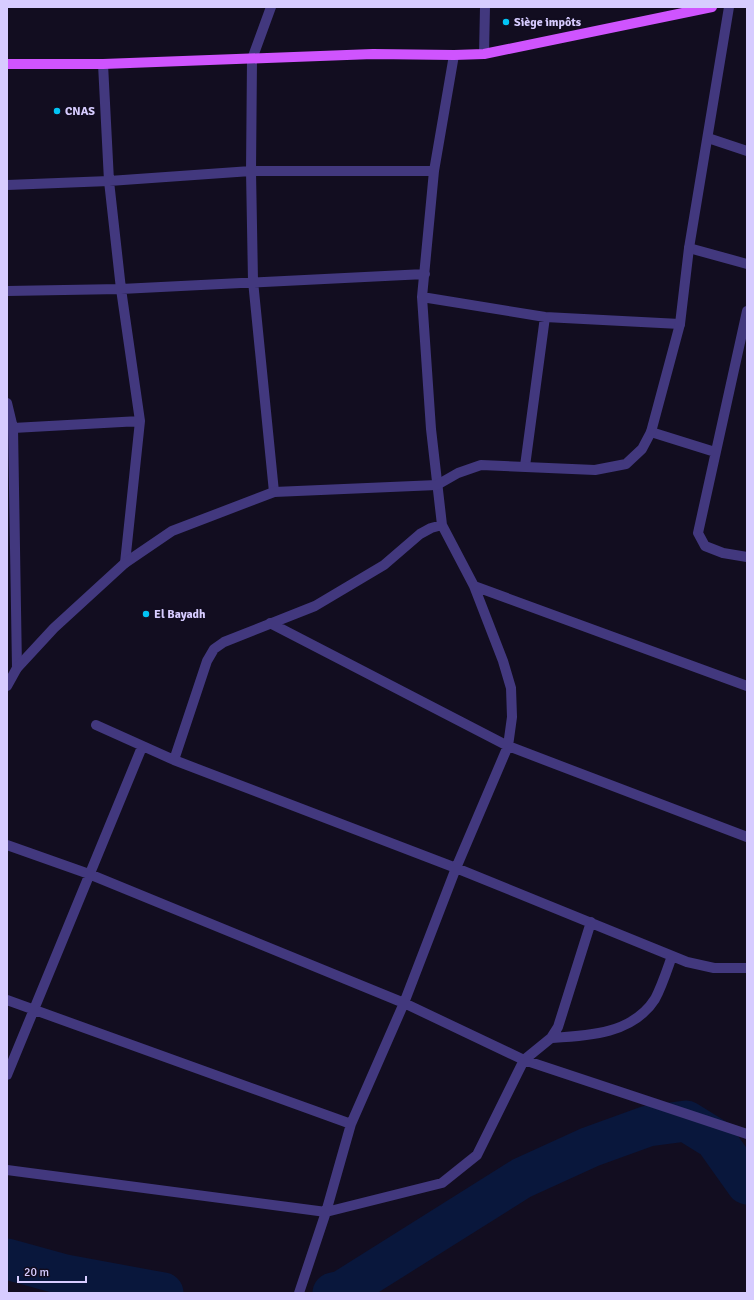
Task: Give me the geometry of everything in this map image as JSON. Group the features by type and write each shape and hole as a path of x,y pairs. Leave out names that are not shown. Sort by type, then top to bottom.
{"main road":[{"path":"7,64 103,64 373,54 484,54 712,7"}],"street":[{"path":"271,7 252,59 251,172 253,281 274,492"},
{"path":"484,54 485,7"},
{"path":"7,686 17,668 54,628 125,563 172,532 274,492 437,485 458,473 481,465 595,470 626,464 642,449 651,432 680,324 690,248 729,7"},
{"path":"299,1293 326,1212 351,1124 404,1003 456,868 508,746 512,717 511,688 474,586 442,525 431,429 422,297 434,171 454,55"},
{"path":"103,64 109,181 121,289 140,421 125,563"},
{"path":"708,138 747,151"},
{"path":"7,185 109,181 251,172 434,171"},
{"path":"690,248 747,264"},
{"path":"7,291 121,289 253,281 425,274"},
{"path":"422,297 545,317 680,324"},
{"path":"747,311 698,533 705,546 723,553 747,557"},
{"path":"525,466 545,317"},
{"path":"7,403 13,428 17,668"},
{"path":"13,428 140,421"},
{"path":"651,432 716,452"},
{"path":"174,760 207,661 214,649 224,642 315,606 384,565 420,534 431,528 442,525"},
{"path":"474,586 747,686"},
{"path":"270,623 508,746 747,837"},
{"path":"96,725 142,747 174,760 456,868 687,962 714,968 747,968"},
{"path":"7,1075 142,747"},
{"path":"7,845 89,874 404,1003 524,1060 747,1134"},
{"path":"7,1170 326,1212 442,1183 477,1155 524,1060 551,1038 558,1027 591,922"},
{"path":"551,1038 603,1033 633,1021 655,999 672,956"},
{"path":"7,1000 351,1124"}],"waterway":[{"path":"333,1293 342,1291 522,1178 590,1147 648,1126 686,1121 715,1139 747,1184"},
{"path":"7,1259 65,1275 163,1293"}],"place":[{"name":"Siège impôts","path":"506,22"},
{"name":"CNAS","path":"57,111"},
{"name":"El Bayadh","path":"146,614"}]}
